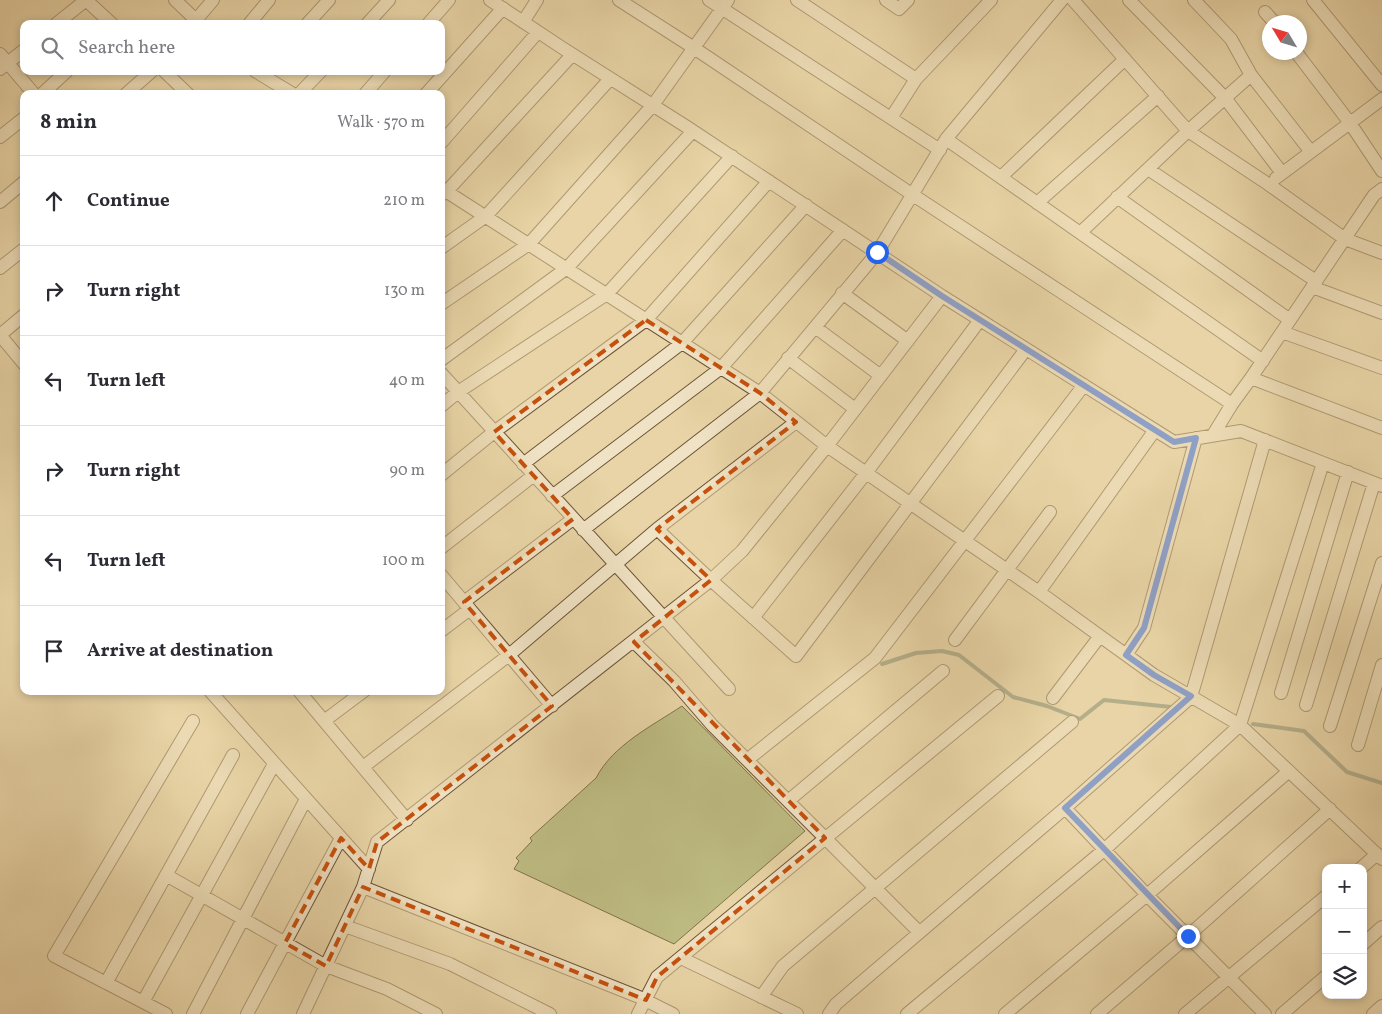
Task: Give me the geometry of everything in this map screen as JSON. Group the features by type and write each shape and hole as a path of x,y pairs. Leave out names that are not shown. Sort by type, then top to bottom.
{"street":[{"path":"61,20 86,0 108,20"},
{"path":"175,0 196,20"},
{"path":"199,20 213,0"},
{"path":"252,20 270,0"},
{"path":"311,20 329,0"},
{"path":"371,20 389,0"},
{"path":"432,20 450,0"},
{"path":"490,0 732,156 942,296 1174,442 1213,434 1241,431 1378,484 1306,705"},
{"path":"522,22 537,0"},
{"path":"619,0 1232,404"},
{"path":"709,0 725,4 891,118 1000,177 1263,361"},
{"path":"797,0 916,79"},
{"path":"886,0 899,9 908,0"},
{"path":"891,118 916,79 991,0"},
{"path":"583,530 760,393 877,252 943,145 1062,0"},
{"path":"1073,0 1188,131 1268,184 1345,239 1382,253"},
{"path":"1130,0 1225,98 1282,173"},
{"path":"1194,0 1231,39 1251,75 1311,152"},
{"path":"1314,0 1382,85"},
{"path":"445,301 529,244 653,105 725,4"},
{"path":"445,73 503,8"},
{"path":"1265,12 1268,15"},
{"path":"445,138 538,32"},
{"path":"20,52 2,62 30,90"},
{"path":"445,189 572,54"},
{"path":"1000,177 1125,59"},
{"path":"1302,60 1350,123 1382,171"},
{"path":"46,90 63,75"},
{"path":"131,90 147,75"},
{"path":"168,75 184,90"},
{"path":"262,75 276,90"},
{"path":"303,90 317,75"},
{"path":"368,90 381,75"},
{"path":"430,90 443,75"},
{"path":"1080,233 1188,131 1251,75"},
{"path":"445,245 486,216 610,79"},
{"path":"1037,203 1158,96"},
{"path":"1268,184 1382,99"},
{"path":"0,137 20,121"},
{"path":"445,357 567,268 693,131"},
{"path":"445,403 458,392 607,294 732,156"},
{"path":"1148,169 1314,284 1382,313"},
{"path":"445,472 494,432 646,320 769,181"},
{"path":"0,202 20,185"},
{"path":"445,192 486,216 760,393 827,446 1007,570 1154,675 1240,725 1380,857 1367,865"},
{"path":"1213,434 1345,239 1379,194"},
{"path":"1117,197 1290,320"},
{"path":"523,464 682,343 806,206"},
{"path":"552,496 721,368 843,230"},
{"path":"0,268 20,252"},
{"path":"842,294 908,341"},
{"path":"304,1014 363,886 378,842 634,642 711,580 742,551 827,446 942,296"},
{"path":"20,318 0,335 20,359"},
{"path":"753,618 866,473 980,320"},
{"path":"815,327 881,376"},
{"path":"1282,332 1382,368"},
{"path":"657,529 796,656 1026,349"},
{"path":"788,358 855,410"},
{"path":"445,377 729,689"},
{"path":"1251,378 1382,428"},
{"path":"747,760 875,658 1084,385"},
{"path":"363,767 509,656 657,529 796,422"},
{"path":"1038,592 1155,430"},
{"path":"1126,655 1144,628 1196,438"},
{"path":"829,1014 836,1004 1065,808 1191,696 1265,440"},
{"path":"907,1014 1104,850 1240,725 1323,463"},
{"path":"1281,692 1348,472"},
{"path":"445,545 534,475"},
{"path":"955,640 1050,512"},
{"path":"445,627 467,606 573,519"},
{"path":"1330,726 1382,563"},
{"path":"445,580 552,706"},
{"path":"1053,698 1100,636"},
{"path":"634,642 674,681 712,725 919,932"},
{"path":"1358,745 1382,665"},
{"path":"788,801 943,671"},
{"path":"214,695 369,869"},
{"path":"302,695 407,820"},
{"path":"324,721 359,695"},
{"path":"638,1014 657,977 998,696"},
{"path":"166,1014 54,956 193,721"},
{"path":"761,997 783,966 1072,722"},
{"path":"106,983 233,756"},
{"path":"143,1002 274,764"},
{"path":"1005,1014 1147,895 1289,771"},
{"path":"193,1014 306,799"},
{"path":"1065,808 1147,895 1265,1014"},
{"path":"1097,1014 1188,936 1330,809"},
{"path":"247,1014 341,838"},
{"path":"166,875 326,966 388,989 436,1014"},
{"path":"363,886 646,1000 674,1014"},
{"path":"1185,1014 1322,899"},
{"path":"345,926 450,964 550,1014"},
{"path":"1367,940 1382,927"},
{"path":"681,958 797,1014"},
{"path":"1282,1014 1322,979"},
{"path":"1373,1014 1382,1006"}],"highlighted area":[{"path":"646,320 760,393 796,422 657,529 711,580 634,642 825,838 657,977 646,1000 363,887 326,966 285,943 341,838 369,869 377,842 552,706 464,602 573,519 494,432"}],"shaded area":[{"path":"682,706 805,831 674,944 514,869 519,861 516,858 532,841 530,838 596,778 612,756 634,737"}],"waterway":[{"path":"882,664 916,653 942,651 959,655 1013,697 1047,706 1080,719 1104,700 1171,707"},
{"path":"1253,724 1304,731 1347,772 1382,783"}],"route":[{"path":"877,252 942,296 1174,442 1196,438 1144,628 1126,655 1154,675 1191,696 1065,808 1188,936"}]}
